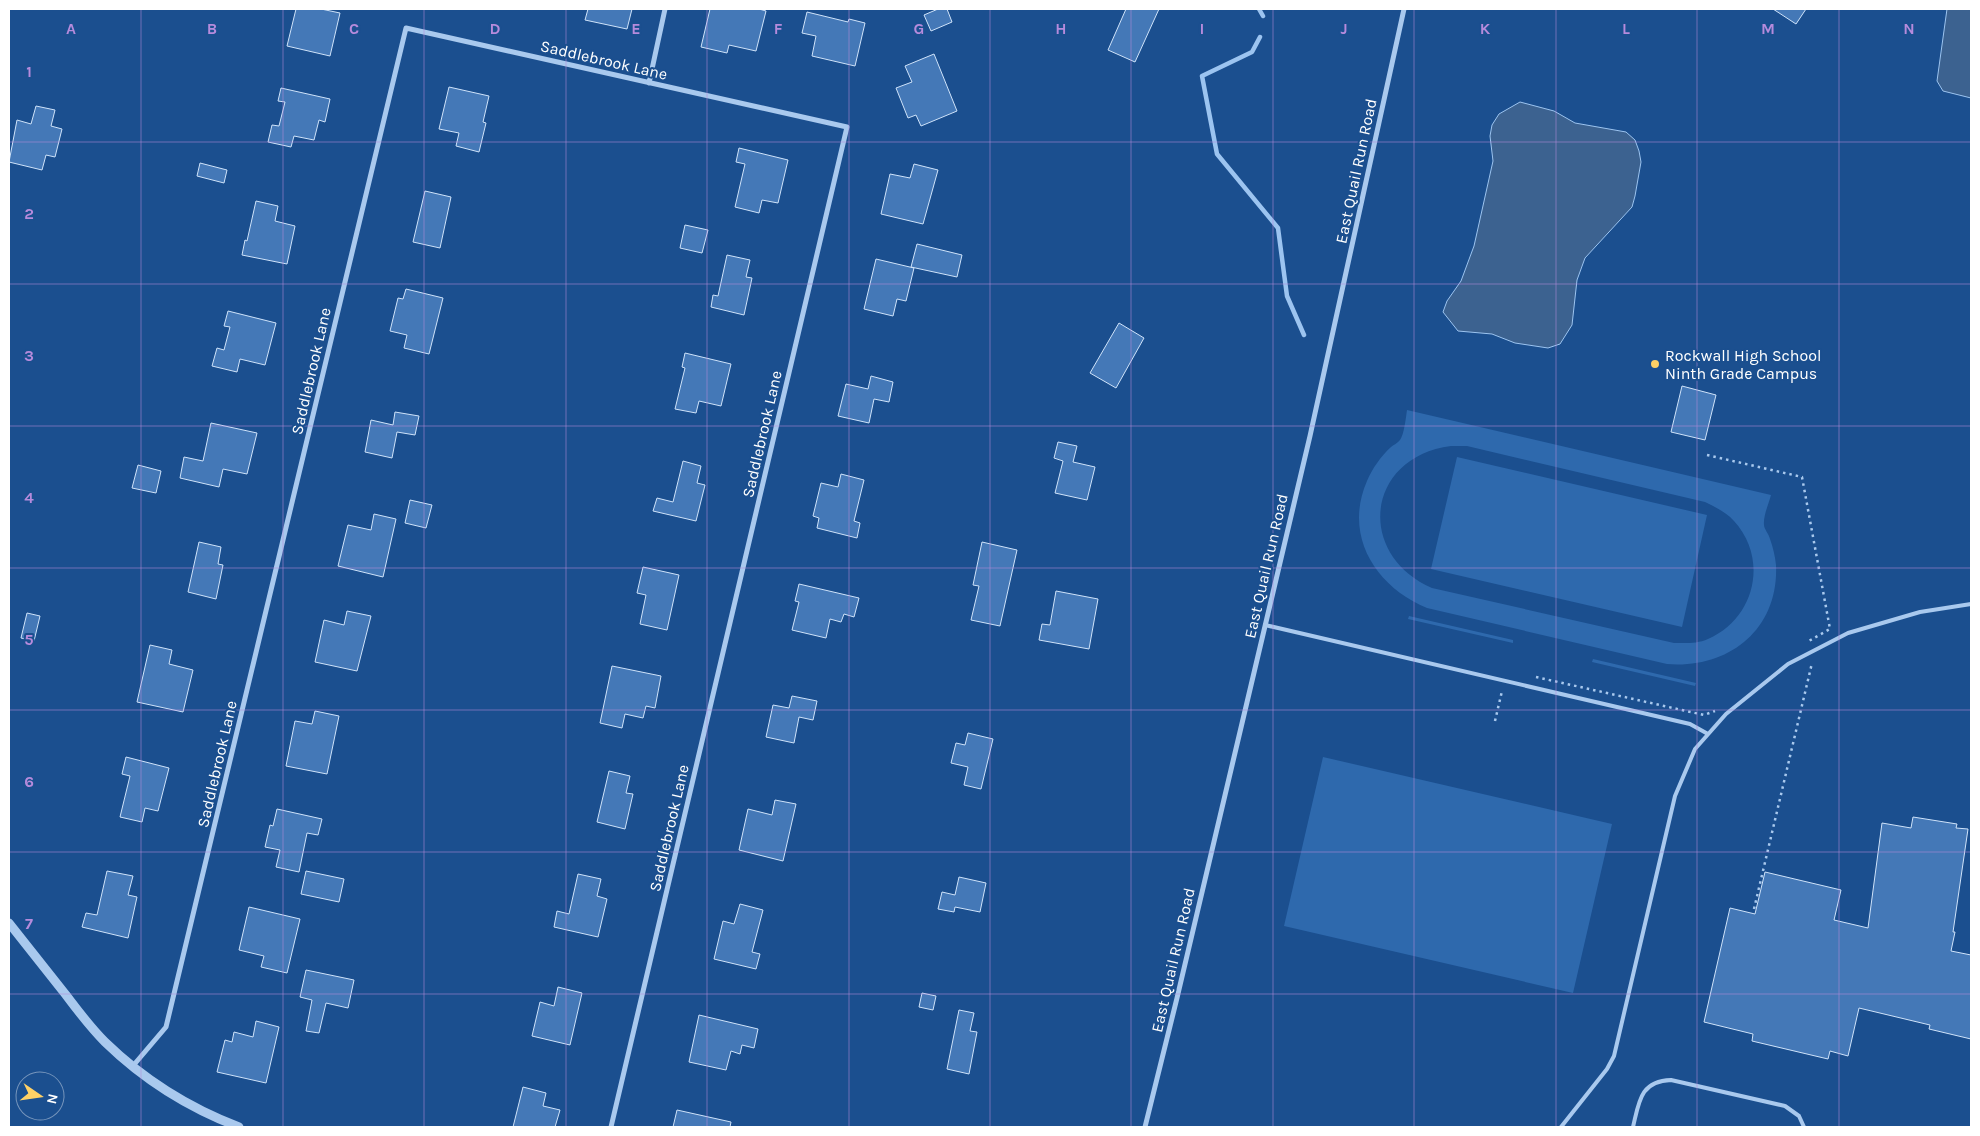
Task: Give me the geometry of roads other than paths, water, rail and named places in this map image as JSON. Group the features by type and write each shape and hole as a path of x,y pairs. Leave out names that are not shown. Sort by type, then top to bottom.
{"street":[{"path":"649,83 665,9"},
{"name":"East Quail Run Road","path":"1145,1127 1173,1016 1330,345 1404,9"},
{"name":"Saddlebrook Lane","path":"132,1067 166,1027 406,28 847,127 611,1127"},
{"path":"9,923 98,1034 132,1067 153,1083 183,1101 221,1121 239,1127"}],"lane":[{"path":"1561,1127 1614,1056 1675,796 1695,749 1726,714 1788,664 1848,633 1920,612 1971,604"},
{"path":"1265,625 1690,724 1708,734"},
{"path":"1633,1127 1640,1098 1644,1091 1656,1082 1671,1080 1785,1106 1799,1116 1804,1127"}],"waterway":[{"path":"1259,9 1263,16"},
{"path":"1260,37 1252,52 1202,76 1217,154 1278,228 1287,296 1304,335"}],"place":[{"name":"Rockwall High School Ninth Grade Campus","path":"1655,364"}]}
